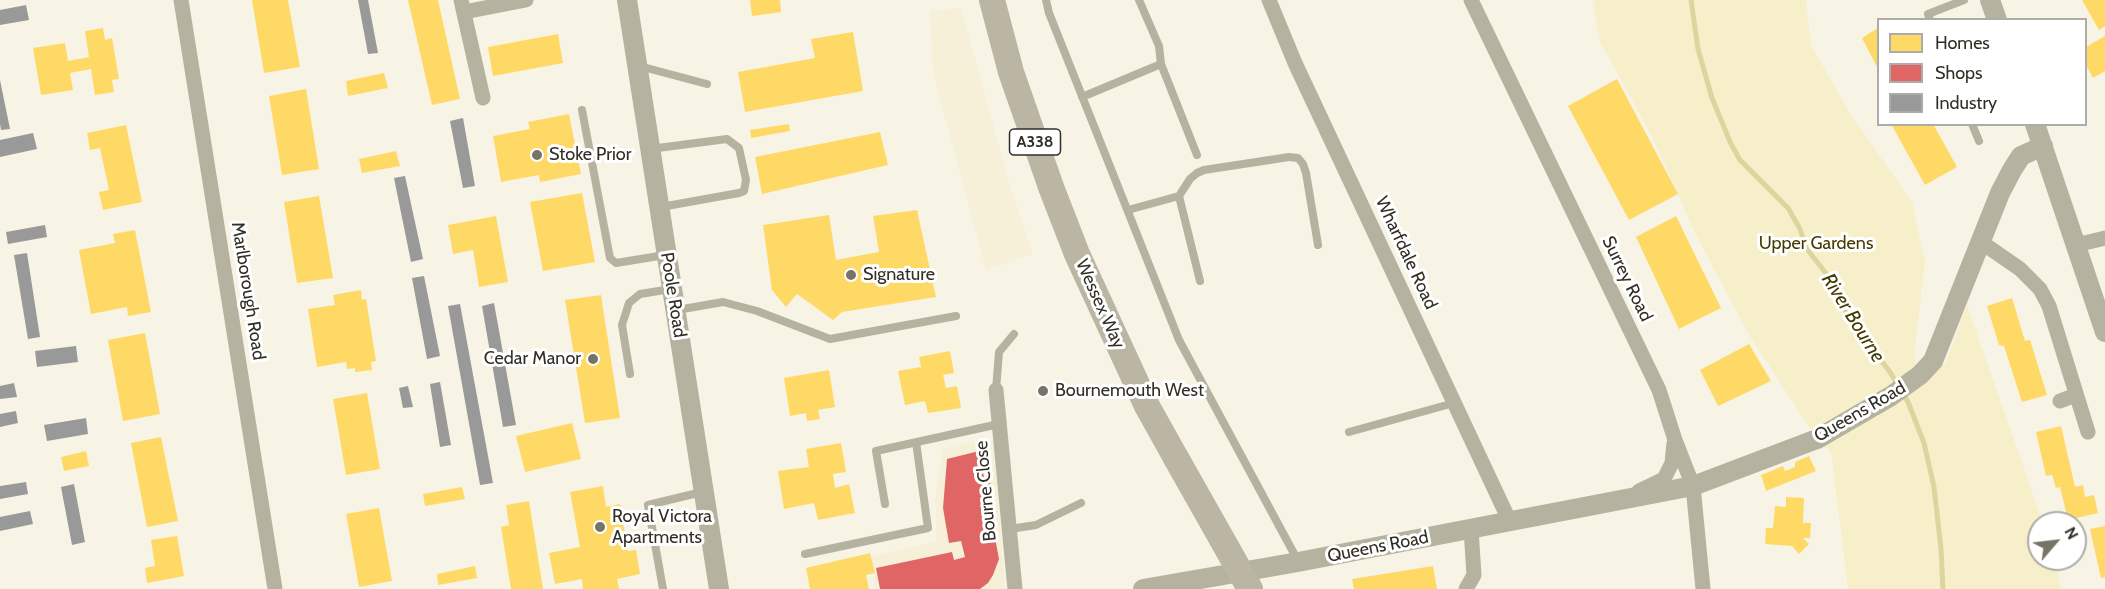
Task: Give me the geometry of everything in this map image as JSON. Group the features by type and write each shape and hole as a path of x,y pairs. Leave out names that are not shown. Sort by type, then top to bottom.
{"highway":[{"name":"Wessex Way","path":"992,0 1011,72 1051,188 1110,329 1147,406 1250,589"}],"street":[{"name":"Marlborough Road","path":"181,0 275,589"},
{"path":"483,98 462,6 526,0"},
{"name":"Poole Road","path":"627,0 719,589"},
{"name":"Wharfdale Road","path":"1269,0 1295,63 1510,522"},
{"name":"Surrey Road","path":"1471,0 1659,390 1693,486 1703,589"},
{"path":"1990,0 1997,18"},
{"path":"2036,126 2105,332"},
{"name":"Queens Road","path":"1143,589 1298,562 1693,486 1817,439 1891,396 1920,375 1933,361 1980,242 2012,170 2021,156 2043,146"},
{"path":"2076,245 2105,238"},
{"path":"1980,242 2020,269 2040,289 2049,306 2088,432"},
{"name":"Bourne Close","path":"996,390 1015,589"},
{"path":"2060,401 2076,395"},
{"name":"Queens Road","path":"1612,500 1649,487 1664,479 1672,463 1675,440"},
{"path":"1466,589 1474,575 1471,529"}],"lane":[{"path":"1046,0 1049,13 1179,340 1298,562"},
{"path":"1139,0 1159,46 1161,64 1197,155"},
{"path":"1929,18 1928,14 1964,0"},
{"path":"1082,97 1161,64"},
{"path":"637,65 707,84"},
{"path":"582,110 610,258 616,263 667,255"},
{"path":"1973,126 1979,141"},
{"path":"651,149 727,139 739,148 747,184 744,191 739,193 659,207"},
{"path":"1128,210 1179,196 1190,179 1204,170 1289,157 1298,158 1306,173 1318,245"},
{"path":"1179,196 1200,281"},
{"path":"630,374 622,325 629,303 640,294 672,288"},
{"path":"676,310 723,302 757,311 830,339 956,316"},
{"path":"996,390 999,352 1014,334"},
{"path":"1349,432 1454,403"},
{"path":"885,504 876,451 999,424"},
{"path":"805,554 928,528 916,442"},
{"path":"663,589 648,505 704,491"},
{"path":"1010,529 1036,525 1081,503"}],"shaded area":[{"path":"961,7 1009,183 1033,254 986,270 933,73 930,12"},
{"path":"994,441 1005,589 875,589 871,557 936,541 936,490 943,450 958,444"}],"green space":[{"name":"Upper Gardens","path":"1593,0 1806,0 1811,45 1849,112 1912,202 1925,261 1914,357 1920,375 1946,363 1967,305 2039,511 2027,511 2027,571 2057,571 2061,589 1848,589 1831,452 1817,439 1749,335 1696,235 1653,138 1600,42"}],"building: Homes":[{"path":"252,0 288,0 300,67 264,73"},
{"path":"408,0 438,0 460,99 432,105"},
{"path":"750,0 780,0 781,12 752,16"},
{"path":"2082,0 2105,0 2105,26 2099,30"},
{"path":"103,28 105,40 112,38 119,79 112,80 114,92 95,95 91,69 70,73 73,90 41,95 33,48 65,43 68,61 89,57 85,31"},
{"path":"1877,29 1877,67 1862,38"},
{"path":"853,32 863,91 745,112 738,72 815,58 811,39"},
{"path":"558,34 563,63 493,76 488,47"},
{"path":"2105,36 2105,71 2093,78 2087,67 2087,46"},
{"path":"384,73 388,88 348,96 346,81"},
{"path":"1617,79 1678,194 1629,220 1568,106"},
{"path":"306,89 319,169 282,175 269,96"},
{"name":"Stoke Prior","path":"569,114 581,174 540,182 539,175 501,182 493,136 530,129 528,122"},
{"path":"789,124 790,131 751,138 750,130"},
{"path":"126,125 142,202 103,210 99,192 109,190 100,148 90,150 87,133"},
{"path":"1892,126 1934,126 1957,167 1925,185"},
{"path":"880,132 888,165 762,194 755,157"},
{"path":"396,151 400,166 362,173 359,159"},
{"path":"582,193 595,262 543,271 530,202"},
{"path":"319,196 333,278 297,283 284,202"},
{"name":"Signature","path":"917,210 936,297 842,312 833,320 797,294 786,307 772,290 763,225 829,215 836,260 879,252 873,216"},
{"path":"496,216 508,282 479,287 473,250 453,254 448,225"},
{"path":"1676,216 1721,308 1679,329 1636,237"},
{"path":"135,230 151,312 128,316 127,307 91,314 79,250 115,243 113,234"},
{"path":"361,290 362,300 366,299 376,361 371,362 372,370 355,372 355,368 347,369 346,362 317,367 308,309 335,305 333,295"},
{"name":"Cedar Manor","path":"601,295 620,418 585,423 565,300"},
{"path":"2012,298 2025,341 2030,340 2047,395 2022,402 2004,346 1999,345 1987,306"},
{"path":"145,333 160,414 123,421 108,340"},
{"path":"1749,344 1771,381 1718,406 1700,370"},
{"path":"950,351 954,373 943,375 946,388 957,386 961,408 928,413 925,401 905,405 898,371 921,367 919,357"},
{"path":"829,370 835,407 818,410 820,419 807,421 806,413 790,416 784,378"},
{"path":"367,393 380,469 346,475 333,399"},
{"name":"Cedar Manor","path":"572,423 581,459 525,472 516,436"},
{"path":"2061,426 2075,487 2083,485 2085,497 2094,495 2098,513 2087,516 2087,511 2066,511 2060,487 2056,488 2052,475 2046,476 2036,432"},
{"path":"161,437 178,521 147,527 131,443"},
{"path":"841,443 846,472 833,474 835,488 849,484 855,513 818,520 814,503 784,509 778,471 809,467 806,449"},
{"path":"86,451 89,466 64,471 61,457"},
{"path":"1809,456 1816,471 1766,491 1761,475 1783,466 1785,471 1795,467 1795,462"},
{"name":"Royal Victora Apartments","path":"603,486 606,507 620,504 628,551 636,550 640,574 617,579 619,589 583,589 582,579 555,584 549,553 580,547 570,492"},
{"path":"462,487 465,499 425,506 423,494"},
{"path":"1786,497 1804,498 1803,523 1811,523 1810,538 1803,538 1809,544 1799,554 1792,546 1765,544 1766,528 1773,528 1775,506 1786,507"},
{"path":"529,501 543,589 511,589 501,527 509,525 506,505"},
{"path":"379,508 392,581 359,587 346,514"},
{"path":"2105,526 2105,577 2101,578 2090,529"},
{"path":"177,536 184,576 147,583 145,568 155,566 151,540"},
{"path":"870,553 875,573 866,575 869,589 810,589 806,568"},
{"path":"475,566 477,578 438,585 437,574"},
{"path":"1433,566 1437,589 1354,589 1352,579"}],"building: Shops":[{"path":"979,451 985,483 990,482 994,500 988,501 999,559 988,583 980,589 880,589 876,568 952,552 954,560 965,557 961,541 949,543 943,508 947,459"}],"building: Industry":[{"path":"358,0 368,0 378,53 368,54"},
{"path":"26,5 29,20 0,25 0,10"},
{"path":"0,80 10,129 1,130 0,124"},
{"path":"463,118 475,186 463,188 450,121"},
{"path":"33,133 37,149 0,157 0,140"},
{"path":"405,176 423,259 411,262 394,178"},
{"path":"45,225 47,237 8,244 6,232"},
{"path":"27,253 40,337 28,339 14,255"},
{"path":"424,276 440,356 427,359 412,278"},
{"path":"494,303 516,425 503,427 482,306"},
{"path":"460,304 493,483 480,485 448,306"},
{"path":"76,346 78,362 37,367 35,351"},
{"path":"440,382 451,445 440,447 430,384"},
{"path":"14,383 17,397 0,399 0,386"},
{"path":"408,386 413,407 403,408 399,388"},
{"path":"16,411 18,423 0,427 0,414"},
{"path":"86,418 88,434 47,441 44,425"},
{"path":"26,482 28,494 0,499 0,486"},
{"path":"74,484 85,542 72,545 61,487"},
{"path":"30,511 33,524 0,531 0,517"}],"waterway":[{"name":"River Bourne","path":"1691,0 1698,49 1712,98 1731,144 1740,160 1788,208 1800,229 1806,248 1836,286 1848,317 1890,372 1908,402 1924,443 1934,487 1943,589"}],"place":[{"name":"Stoke Prior","path":"537,155"},
{"name":"Signature","path":"851,275"},
{"name":"Cedar Manor","path":"593,359"},
{"name":"Bournemouth West","path":"1043,391"},
{"name":"Royal Victora Apartments","path":"600,527"}]}
